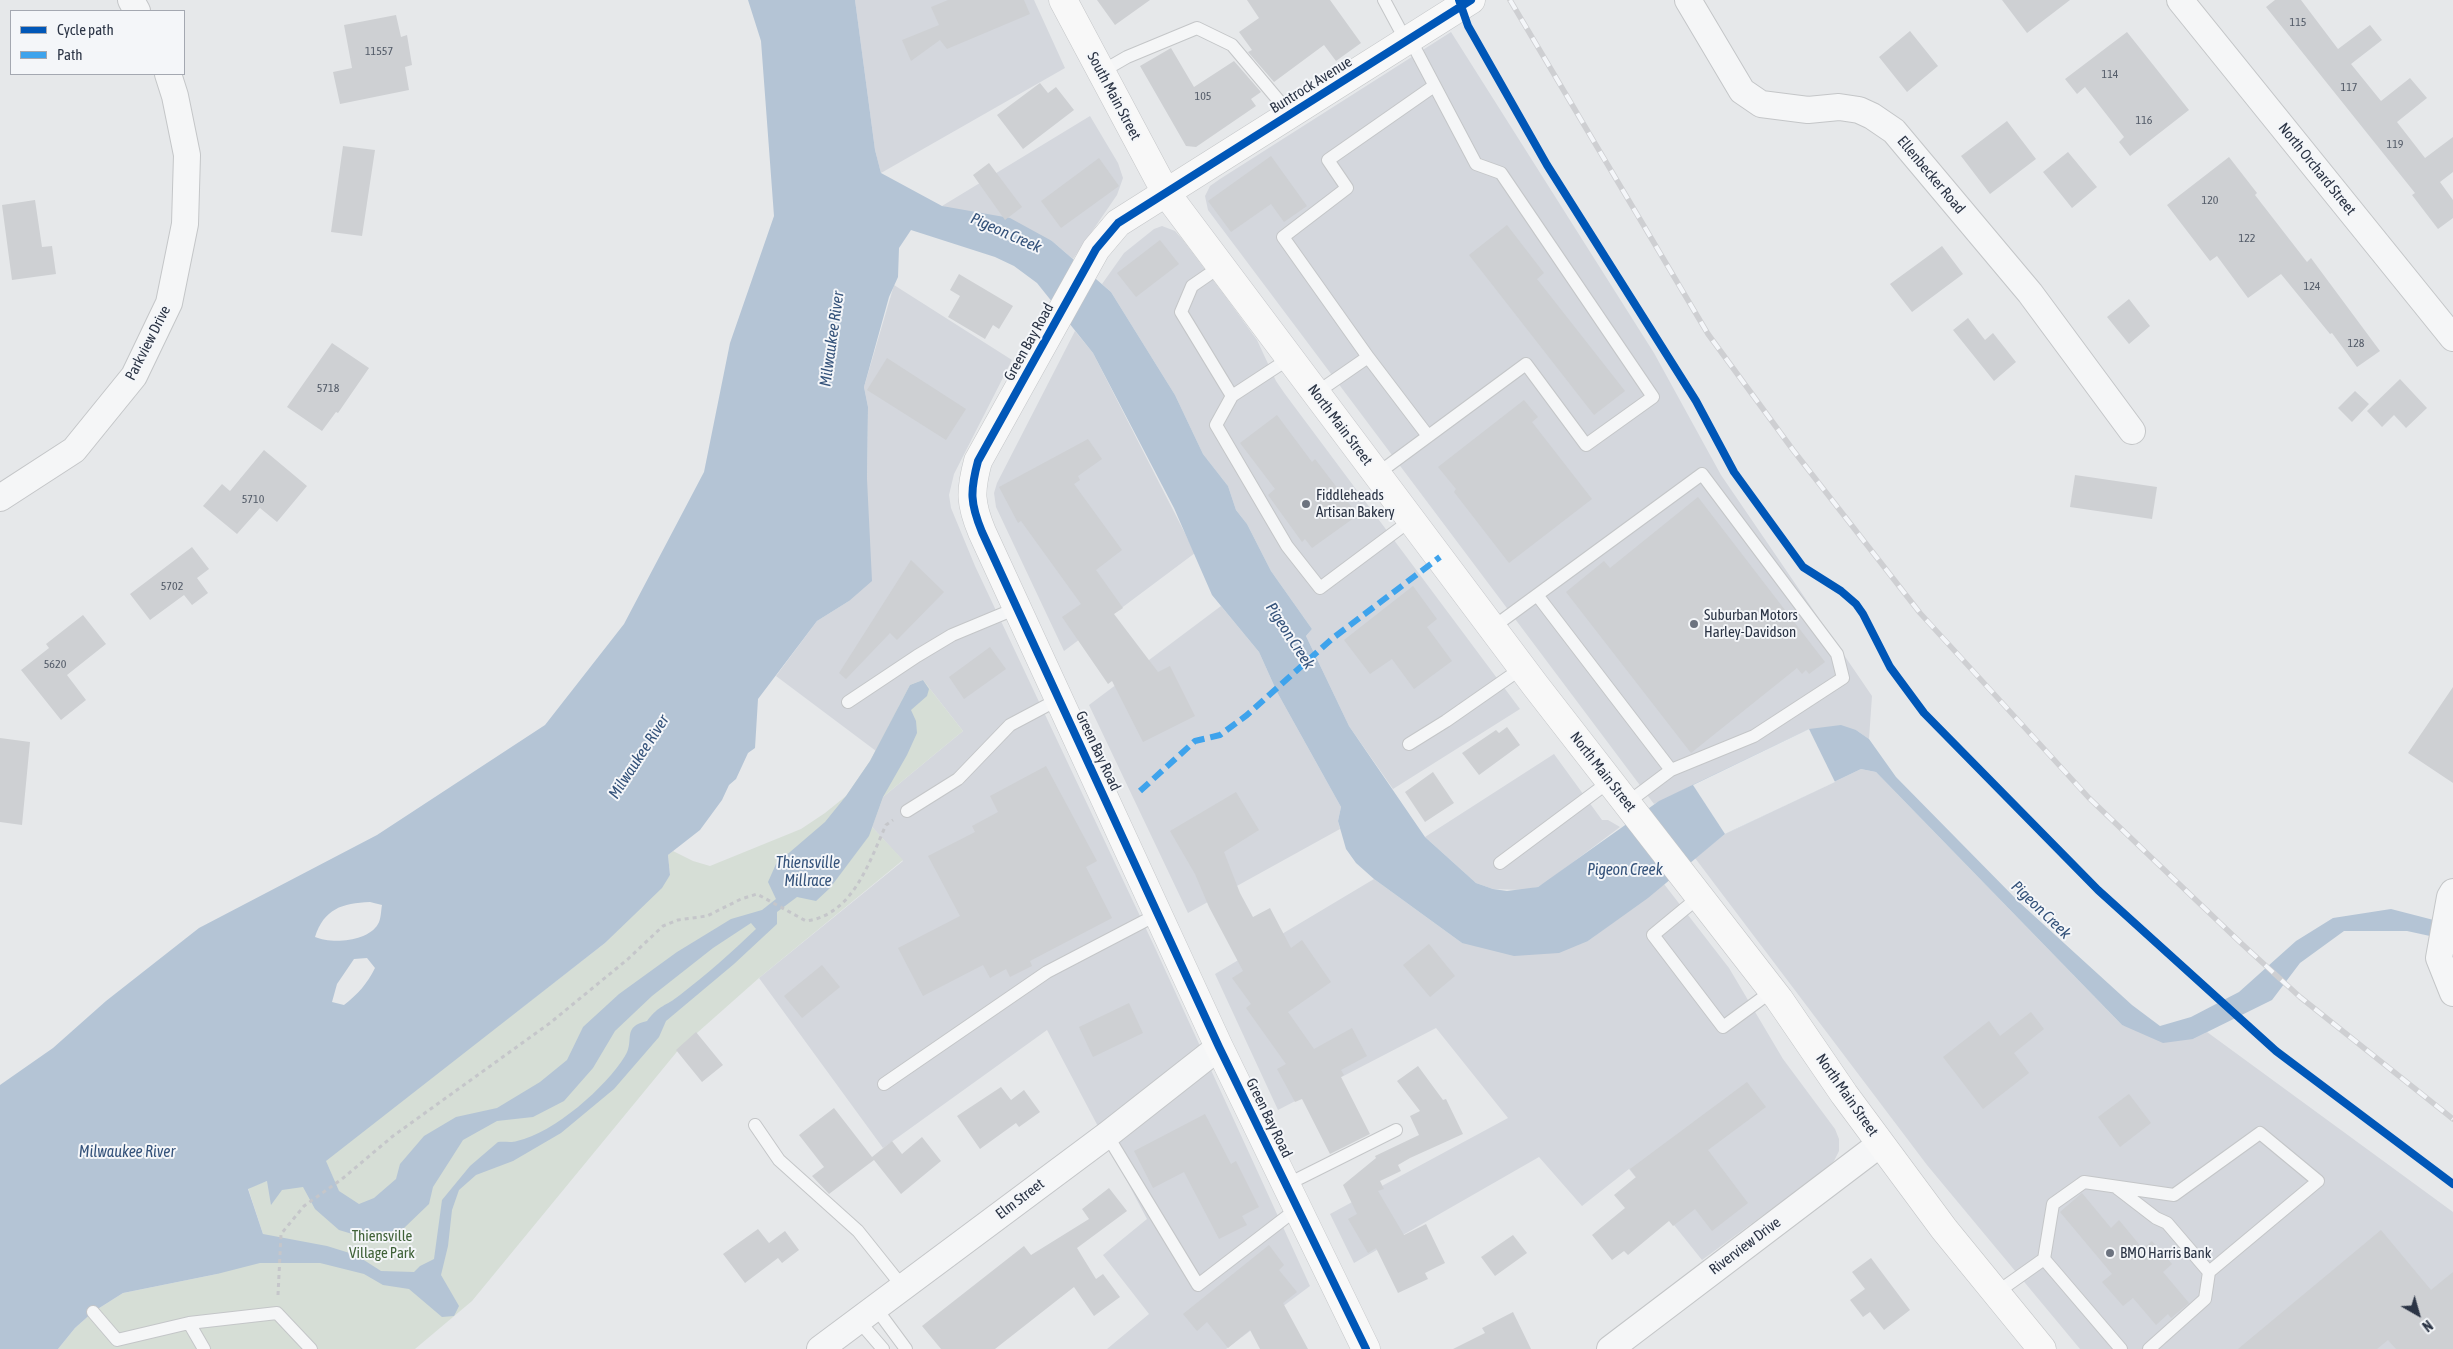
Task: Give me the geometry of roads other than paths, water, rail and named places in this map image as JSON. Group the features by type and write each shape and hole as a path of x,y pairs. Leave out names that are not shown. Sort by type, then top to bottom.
{"main road":[{"name":"South Main Street","path":"1069,3 1101,72 1166,193"},
{"name":"Buntrock Avenue","path":"1166,193 1408,40 1455,4"},
{"name":"North Main Street","path":"1166,193 1522,668 1772,991 1880,1144 2042,1349"},
{"name":"Green Bay Road","path":"1166,193 1118,223 1096,249 978,462 971,490 975,516 1158,914 1366,1349"}],"street":[{"name":"Ellenbecker Road","path":"1688,0 1742,92 1761,104 1808,110 1838,107 1859,110 1872,116 1894,131 2030,293 2132,432"},
{"name":"North Orchard Street","path":"2180,0 2453,338"},
{"name":"Parkview Drive","path":"0,498 74,450 134,376 169,303 186,224 187,154 176,96 168,75"},
{"path":"2450,903 2439,958 2453,993"},
{"name":"Elm Street","path":"820,1349 1107,1135 1220,1046"},
{"name":"Riverview Drive","path":"1610,1349 1880,1144"}],"lane":[{"path":"1377,474 1526,364 1586,445 1653,397 1501,173 1476,164 1434,86 1384,0"},
{"path":"1101,72 1126,57 1197,28 1232,45 1290,114"},
{"path":"1428,436 1283,237 1347,188 1328,160 1434,86"},
{"path":"1221,266 1192,286 1181,312 1232,396"},
{"path":"1316,393 1368,356"},
{"path":"1290,358 1232,396 1216,425 1287,546 1320,588 1411,520"},
{"path":"1492,628 1702,474 1837,654 1843,678 1754,736 1671,770 1627,803"},
{"path":"1537,595 1671,770"},
{"path":"848,702 952,635 1017,608"},
{"path":"1408,744 1446,721 1522,668"},
{"path":"907,811 958,778 1010,725 1059,699"},
{"path":"1500,863 1610,781"},
{"path":"1699,897 1653,935 1723,1027 1772,991"},
{"path":"884,1084 1047,972 1158,914"},
{"path":"755,1125 779,1160 858,1231 902,1286"},
{"path":"1107,1135 1198,1284 1292,1196 1396,1130"},
{"path":"1996,1293 2044,1259 2053,1204 2084,1182 2174,1196 2260,1133 2318,1181 2209,1272 2205,1300 2149,1349"},
{"path":"2116,1188 2156,1218 2167,1223 2209,1272"},
{"path":"2044,1259 2121,1349"},
{"path":"92,1312 117,1340 188,1323 278,1312 312,1349"},
{"path":"867,1314 883,1349"},
{"path":"867,1314 906,1349"},
{"path":"188,1323 204,1349"}],"water":[{"name":"Milwaukee River","path":"748,0 855,0 875,150 881,173 942,206 1010,218 1052,241 1111,292 1175,395 1203,454 1228,486 1236,510 1247,524 1271,571 1312,629 1306,636 1349,726 1425,837 1476,883 1493,889 1507,891 1538,887 1659,801 1809,729 1841,725 1856,730 1869,739 1896,777 2020,903 2132,1005 2160,1026 2191,1017 2239,992 2296,941 2333,918 2391,909 2453,925 2453,941 2407,931 2344,931 2300,963 2272,1000 2193,1039 2163,1043 2122,1025 1876,772 1861,769 1725,834 1648,898 1588,941 1559,953 1514,956 1462,943 1374,879 1356,863 1346,849 1338,821 1341,807 1277,692 1259,652 1212,595 1174,508 1093,353 1037,283 1014,266 995,257 911,230 899,248 898,277 889,297 864,387 868,407 867,479 872,581 849,601 817,621 758,699 755,748 748,753 736,779 729,785 722,800 700,830 668,855 670,875 662,888 605,943 326,1161 339,1191 359,1204 374,1198 396,1179 400,1164 424,1136 456,1117 497,1108 540,1082 567,1060 583,1027 619,994 677,952 731,919 762,910 776,899 768,882 776,864 825,822 846,796 870,761 910,685 923,680 929,689 927,696 911,710 916,721 917,733 883,797 869,836 830,888 816,901 797,897 777,912 777,924 734,964 666,1021 659,1037 614,1089 561,1133 513,1161 476,1175 459,1190 452,1210 448,1246 441,1275 459,1306 454,1316 442,1317 409,1289 383,1285 364,1274 320,1263 260,1263 217,1274 123,1293 93,1312 75,1328 58,1349 0,1349 0,1085 53,1048 106,1001 199,928 377,835 545,725 624,624 704,472 730,343 774,216 761,41","holes":["370,902 382,905 379,922 366,935 339,941 315,937 323,920 335,909 351,904","751,923 756,929 690,987 675,999 659,1008 647,1021 634,1027 631,1030 628,1050 625,1056 605,1081 578,1107 547,1129 515,1142 498,1142 470,1166 442,1200 434,1259 420,1266 414,1272 381,1271 356,1255 327,1246 263,1234 248,1189 267,1181 271,1205 282,1190 303,1187 315,1209 339,1230 369,1239 404,1228 429,1204 433,1187 463,1140 497,1121 533,1117 564,1101 593,1068 615,1031 652,996 713,948","367,958 375,968 362,988 344,1005 332,1002 337,984 354,959"]}],"railway":[{"path":"1510,0 1708,334 1793,450 1920,613 2089,798 2242,944 2300,997 2453,1119"}],"place":[{"name":"Fiddleheads Artisan Bakery","path":"1306,504"},
{"name":"Suburban Motors Harley-Davidson","path":"1694,624"},
{"name":"BMO Harris Bank","path":"2110,1253"}],"water label":[{"name":"Pigeon Creek","path":"1006,233"},
{"name":"Pigeon Creek","path":"1290,636"},
{"name":"Pigeon Creek","path":"1625,870"},
{"name":"Thiensville Millrace","path":"808,872"},
{"name":"Pigeon Creek","path":"2041,910"}],"park label":[{"name":"Thiensville Village Park","path":"382,1244"}]}
